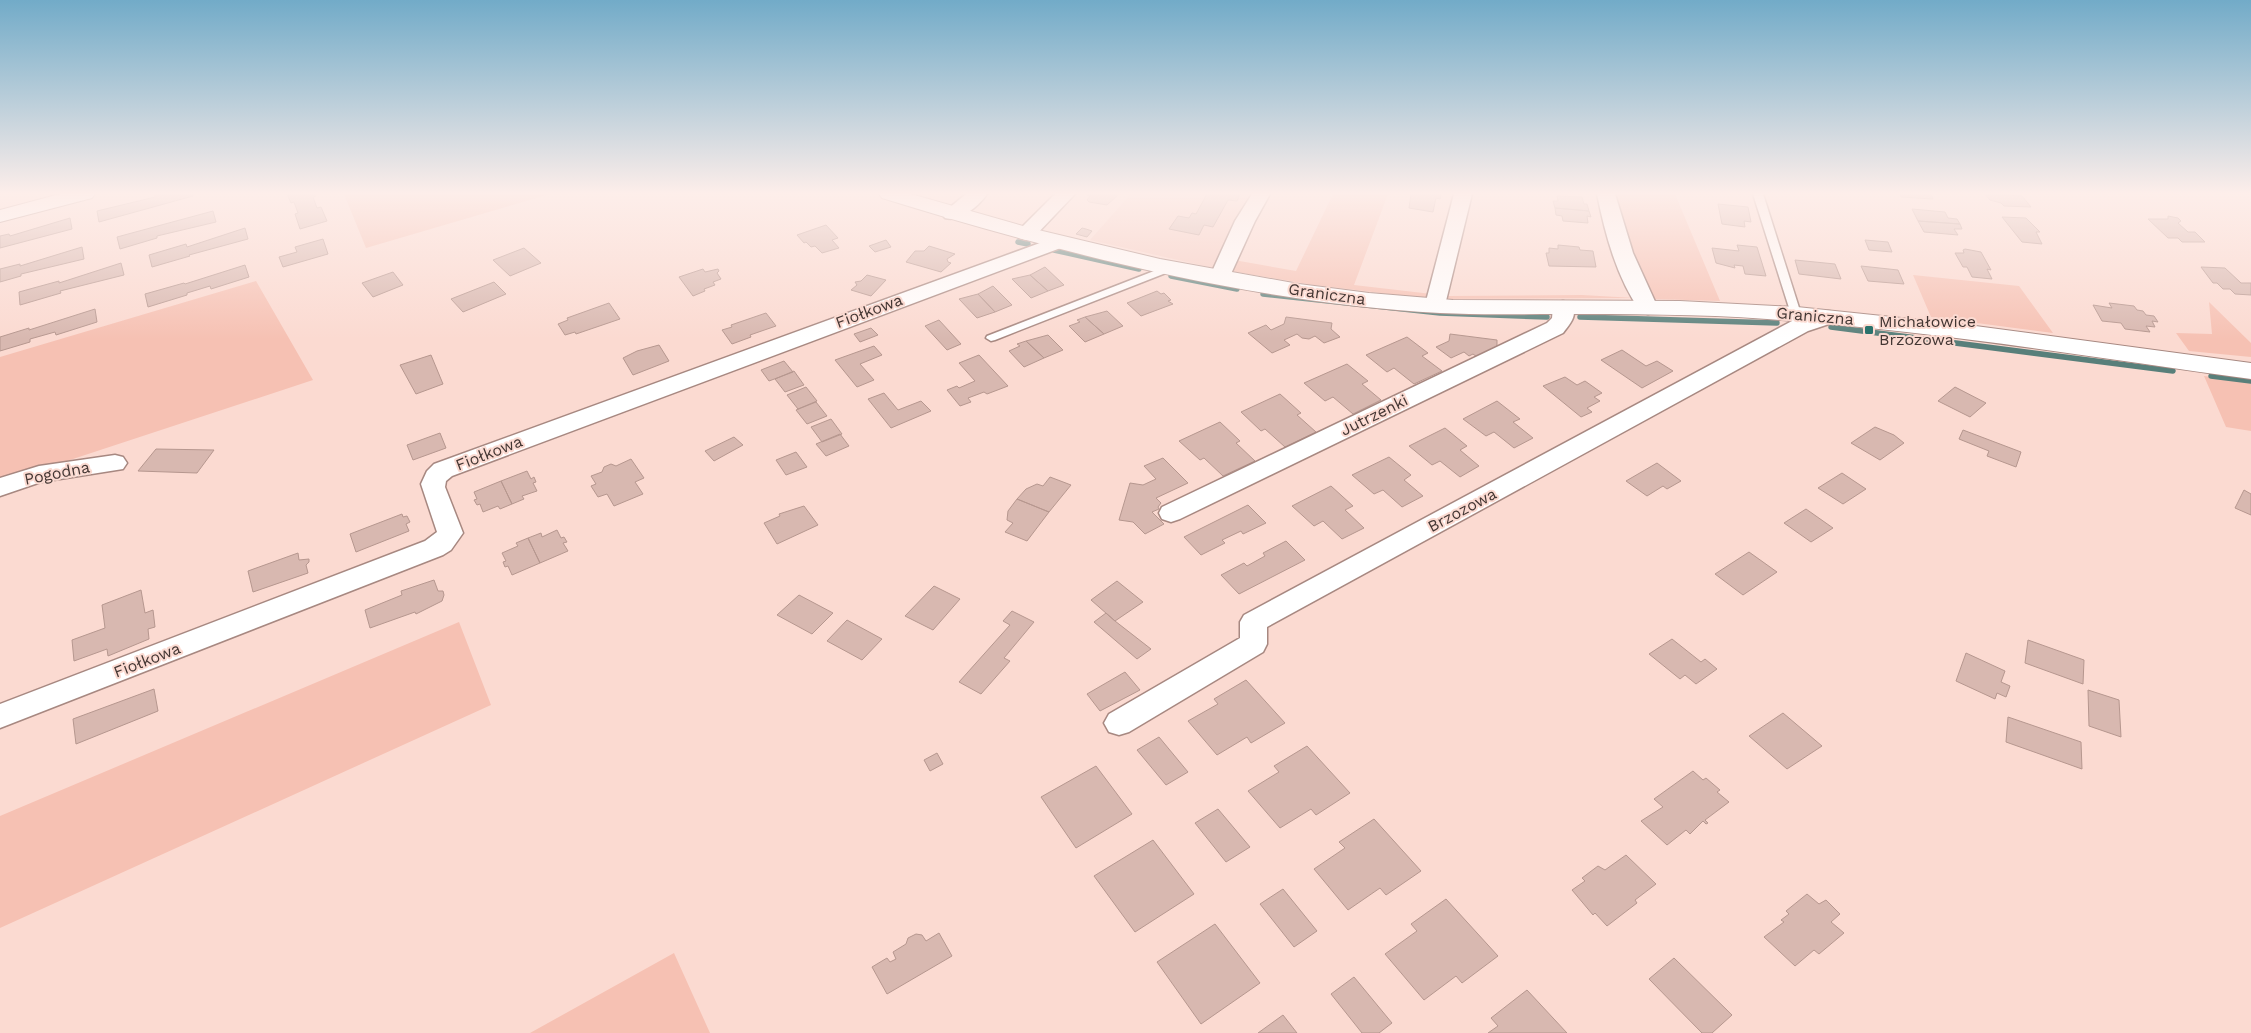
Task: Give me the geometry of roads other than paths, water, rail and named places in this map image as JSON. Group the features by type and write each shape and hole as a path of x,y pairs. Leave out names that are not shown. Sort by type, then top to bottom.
{"street":[{"name":"Fiołkowa","path":"0,716 434,548 442,543 450,533 433,487 436,476 443,470 1058,242"},
{"name":"Graniczna","path":"1060,242 1220,276 1374,301 1474,308 1648,308 1796,314 2251,371"},
{"path":"1220,276 1236,242"},
{"path":"1435,306 1451,242"},
{"path":"1619,242 1633,280 1648,308"},
{"name":"Jutrzenki","path":"1171,513 1555,328 1563,319 1563,307"},
{"name":"Brzozowa","path":"1119,723 1253,644 1254,622 1800,326 1828,317"},
{"name":"Pogodna","path":"0,486 39,474 115,464"}],"lane":[{"path":"1773,242 1796,314"},
{"path":"991,338 1172,267"}],"waterway":[{"path":"1019,242 1028,244"},
{"path":"1054,250 1139,269"},
{"path":"1171,276 1237,289"},
{"path":"1263,294 1440,313 1547,317"},
{"path":"1580,317 1777,323"},
{"path":"1831,327 2173,371"},
{"path":"2211,376 2251,381"}],"place":[{"name":"Michałowice Brzozowa","path":"1869,330"}]}
